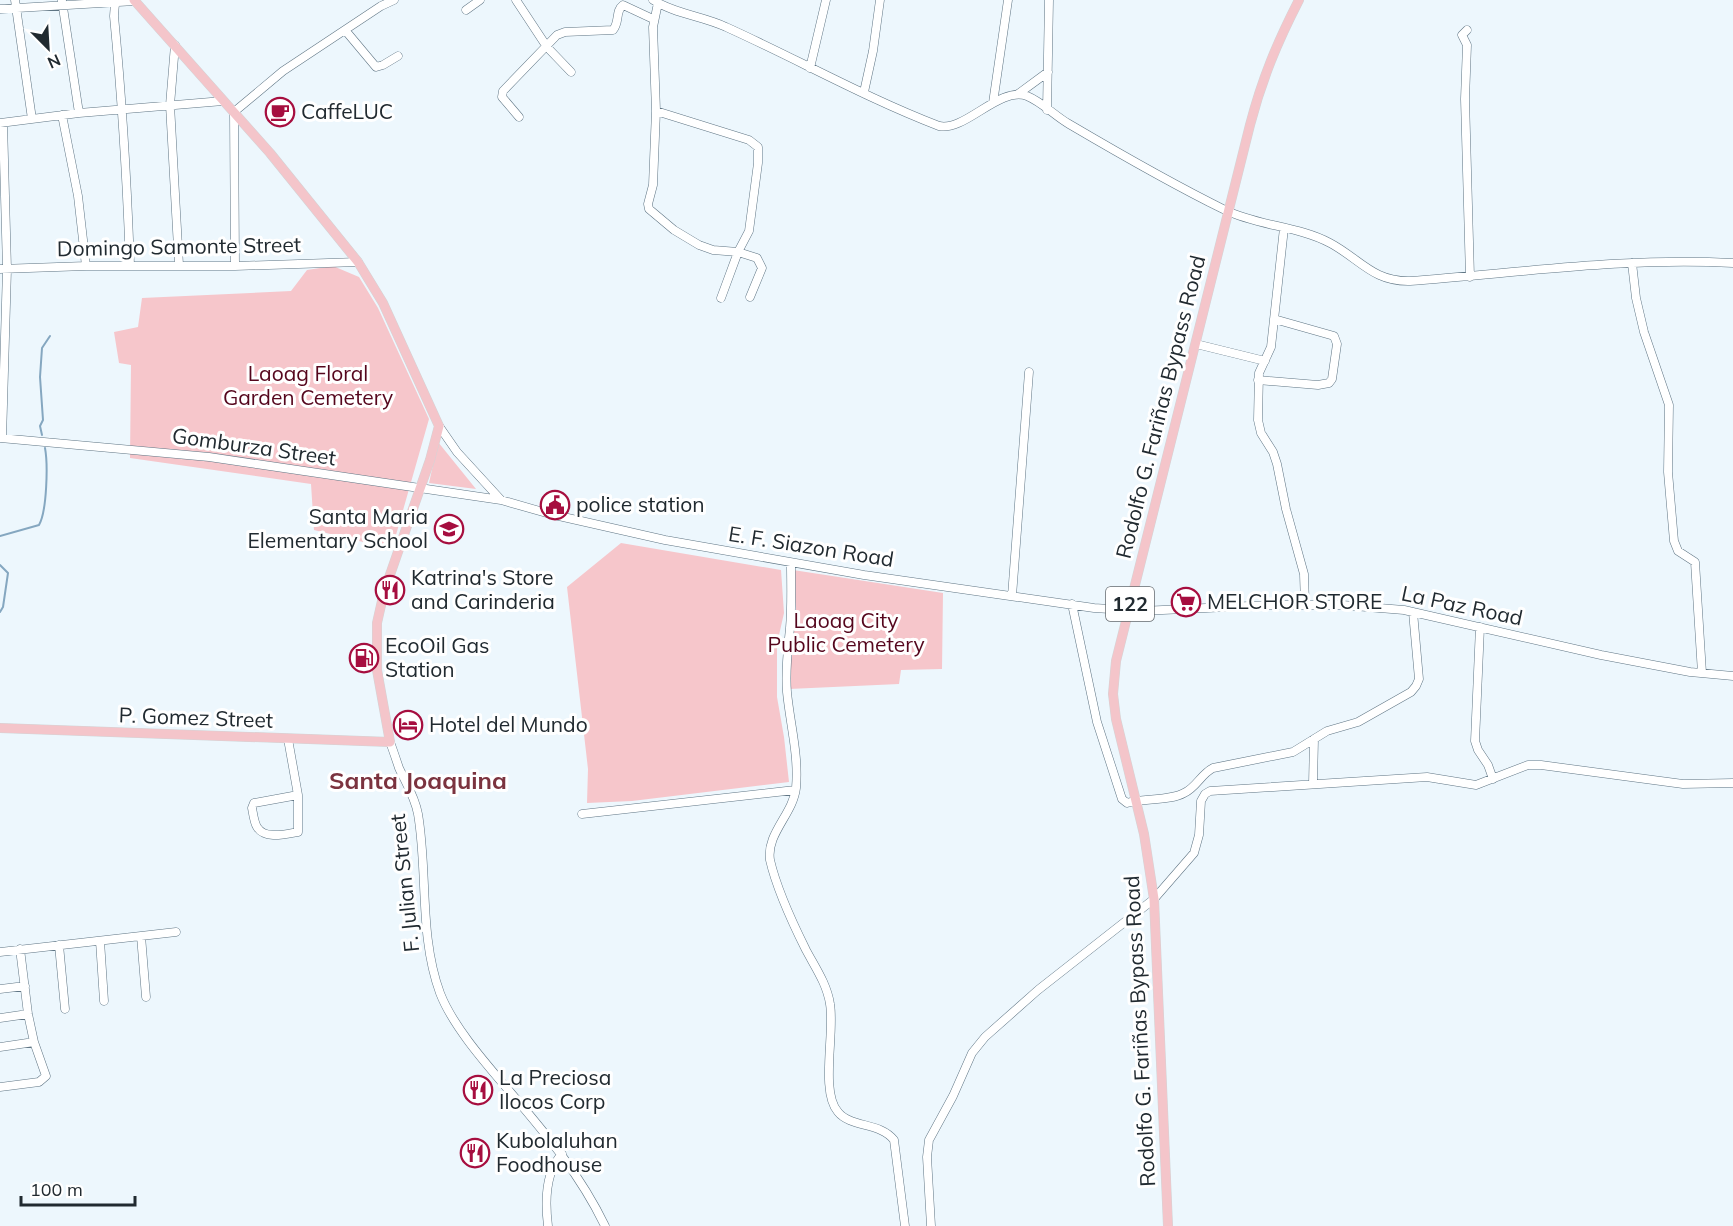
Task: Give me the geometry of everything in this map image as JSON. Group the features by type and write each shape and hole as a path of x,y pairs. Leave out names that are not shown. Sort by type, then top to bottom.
{"main road":[{"name":"Rodolfo G. Fariñas Bypass Road","path":"1168,1226 1154,899 1137,800 1116,719 1113,694 1116,662 1262,82 1275,48 1299,0"},
{"path":"135,1 270,153 358,262 383,303 439,426"},
{"name":"F. Julian Street","path":"390,742 377,670 377,623 384,592 439,426"},
{"name":"P. Gomez Street","path":"0,728 390,742"}],"street":[{"path":"235,266 234,112 283,71 394,0"},
{"path":"466,10 480,0"},
{"path":"516,0 547,47 571,72"},
{"path":"810,68 826,0"},
{"path":"864,92 873,51 880,0"},
{"path":"993,103 1008,0"},
{"path":"1047,110 1049,0"},
{"path":"0,9 16,4 135,1"},
{"path":"750,297 762,268 757,258 738,252 713,250 699,244 674,231 650,209 648,204 653,185 656,111 653,19 656,2 723,25 810,68 943,127 956,123 1007,96 1018,94 1048,72"},
{"path":"62,3 79,113"},
{"path":"115,3 114,16 123,109 130,266"},
{"path":"16,4 32,119"},
{"path":"519,117 502,97 503,92 557,35 565,32 613,30 618,9 623,5 653,19"},
{"path":"345,30 376,67 383,66 398,57"},
{"path":"1467,30 1462,35 1467,45 1465,99 1470,277"},
{"path":"175,45 170,105 179,265"},
{"path":"1018,94 1033,99 1062,121 1228,211 1329,243 1384,279 1410,281 1683,260 1733,263"},
{"path":"1,438 4,269 1,123 79,113 224,101"},
{"path":"656,111 749,140 758,147 758,163 748,231 721,298"},
{"path":"62,115 78,196 86,266"},
{"path":"1284,228 1271,347 1261,367 1258,380 1259,427 1277,464 1286,509 1304,573 1305,605"},
{"name":"Domingo Samonte Street","path":"4,269 358,262"},
{"path":"1632,263 1636,298 1644,332 1669,405 1668,472 1674,541 1678,550 1695,562 1702,673"},
{"path":"1258,380 1318,385 1329,383 1332,379 1337,344 1334,336 1274,319"},
{"path":"1196,344 1264,361"},
{"path":"1012,596 1029,372"},
{"path":"439,426 463,459 501,500"},
{"name":"Gomburza Street","path":"1,438 209,457 501,500"},
{"name":"E. F. Siazon Road","path":"501,500 665,540 791,563 1072,604"},
{"path":"791,563 790,627 786,655 787,691 796,762 795,790 791,807 771,845 769,855 772,870 805,948 822,978 830,1004 829,1084 834,1107 841,1115 882,1130 894,1140 905,1226"},
{"path":"1072,604 1097,722 1122,799 1127,802 1178,796 1191,789 1206,771 1213,768 1293,752 1334,728 1366,719 1414,690 1419,680 1413,612"},
{"name":"La Paz Road","path":"1072,604 1128,611 1342,605 1413,612 1601,655 1702,673 1733,676"},
{"path":"1480,627 1475,741 1488,765 1492,780"},
{"path":"288,739 298,795 298,832 274,835 256,826 252,808 254,803 298,795"},
{"path":"1313,784 1314,739"},
{"name":"F. Julian Street","path":"390,742 418,814 427,931 440,993 453,1018 487,1065 562,1154 581,1182 605,1226"},
{"path":"931,1226 927,1157 929,1140 953,1096 972,1053 985,1037 1011,1013 1154,899 1194,853 1199,835 1201,801 1205,794 1219,789 1427,777 1476,785 1528,765 1683,784 1733,783"},
{"path":"582,814 795,790"},
{"path":"0,952 176,933"},
{"path":"141,936 146,998"},
{"path":"100,940 104,1001"},
{"path":"59,945 65,1009"},
{"path":"0,1087 44,1079 46,1072 34,1042 28,1014 20,949"},
{"path":"0,989 25,986"},
{"path":"0,1018 28,1014"},
{"path":"0,1047 34,1042"},
{"path":"548,1226 547,1189 553,1164 562,1154"}],"green space":[{"name":"Laoag Floral Garden Cemetery","path":"333,266 359,277 378,308 429,419 392,549 314,530 311,484 130,458 131,365 119,363 114,332 138,327 142,298 291,291 307,270"},
{"path":"438,442 476,489 429,483"},
{"path":"621,543 781,570 784,613 777,644 777,697 789,782 632,801 587,803 588,769 567,587"},
{"name":"Laoag City Public Cemetery","path":"793,570 943,593 942,669 901,670 899,684 789,689 789,646 796,609"}],"waterway":[{"path":"42,435 40,426 43,420 40,377 42,348 50,336"},
{"path":"0,536 39,525 44,509 46,487 45,448"},
{"path":"0,565 8,573 3,607 0,612"}],"place":[{"name":"CaffeLUC","path":"280,112"},
{"name":"police station","path":"555,505"},
{"name":"Santa Maria Elementary School","path":"449,529"},
{"name":"Katrina's Store and Carinderia","path":"390,590"},
{"name":"MELCHOR STORE","path":"1186,602"},
{"name":"EcoOil Gas Station","path":"364,658"},
{"name":"Hotel del Mundo","path":"408,725"},
{"name":"La Preciosa Ilocos Corp","path":"478,1090"},
{"name":"Kubolaluhan Foodhouse","path":"475,1153"}],"district":[{"name":"Santa Joaquina","path":"418,781"}]}
